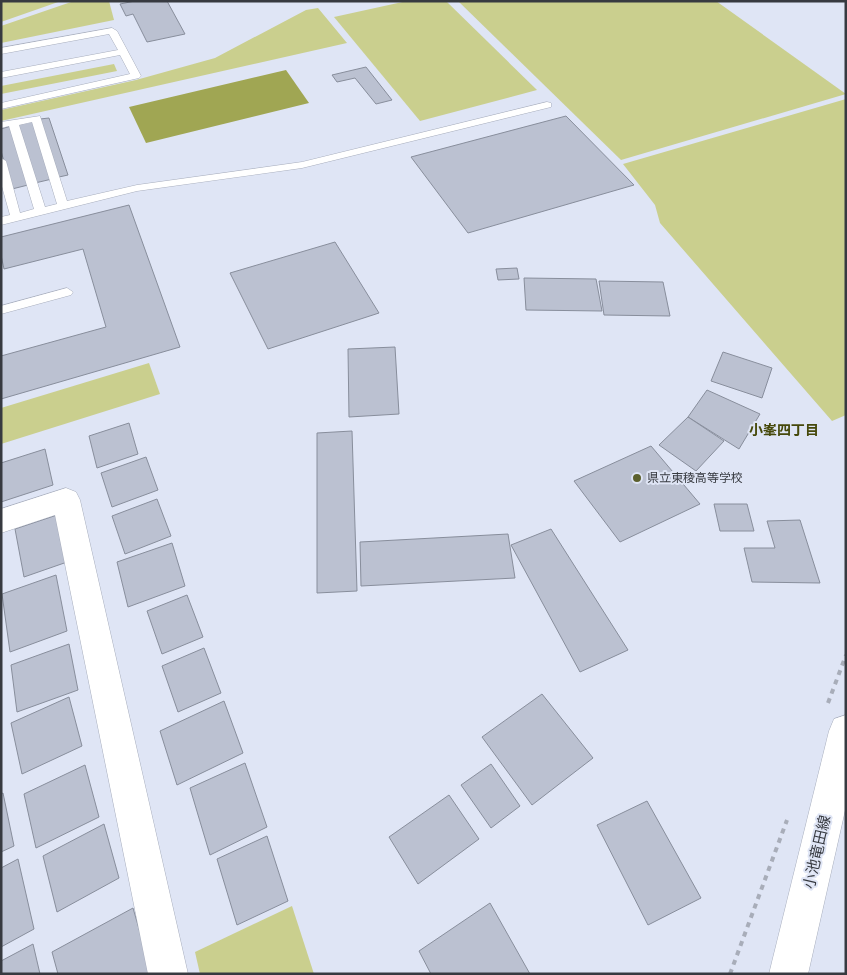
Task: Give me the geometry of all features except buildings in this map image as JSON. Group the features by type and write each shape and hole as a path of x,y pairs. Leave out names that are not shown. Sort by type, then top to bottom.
{"street":[{"path":"1,521 66,500 168,974"},
{"name":"小池竜田線","path":"788,974 846,731"}],"lane":[{"path":"1,51 112,31 136,76 1,106"},
{"path":"1,75 123,52"},
{"path":"1,221 137,188 302,165 547,105"},
{"path":"1,125 36,118 63,206"},
{"path":"13,123 41,212"},
{"path":"1,161 16,218"},
{"path":"1,310 67,292"}],"shaded area":[{"path":"1,1 61,1 1,22"},
{"path":"74,1 109,1 114,20 1,43 1,26"},
{"path":"407,1 446,1 537,90 420,121 334,17"},
{"path":"458,1 716,1 846,94 621,160"},
{"path":"318,8 347,43 1,121 1,110 136,80 215,58 306,10"},
{"path":"114,64 117,71 1,94 1,86"},
{"path":"286,70 309,103 146,143 129,107"},
{"path":"846,99 846,415 832,421 660,223 655,205 623,164"},
{"path":"149,363 160,394 1,444 1,408"},
{"path":"292,906 314,974 200,974 195,952"}],"place":[{"name":"県立東稜高等学校","path":"637,478"}],"district":[{"name":"小峯四丁目","path":"784,430"}]}
